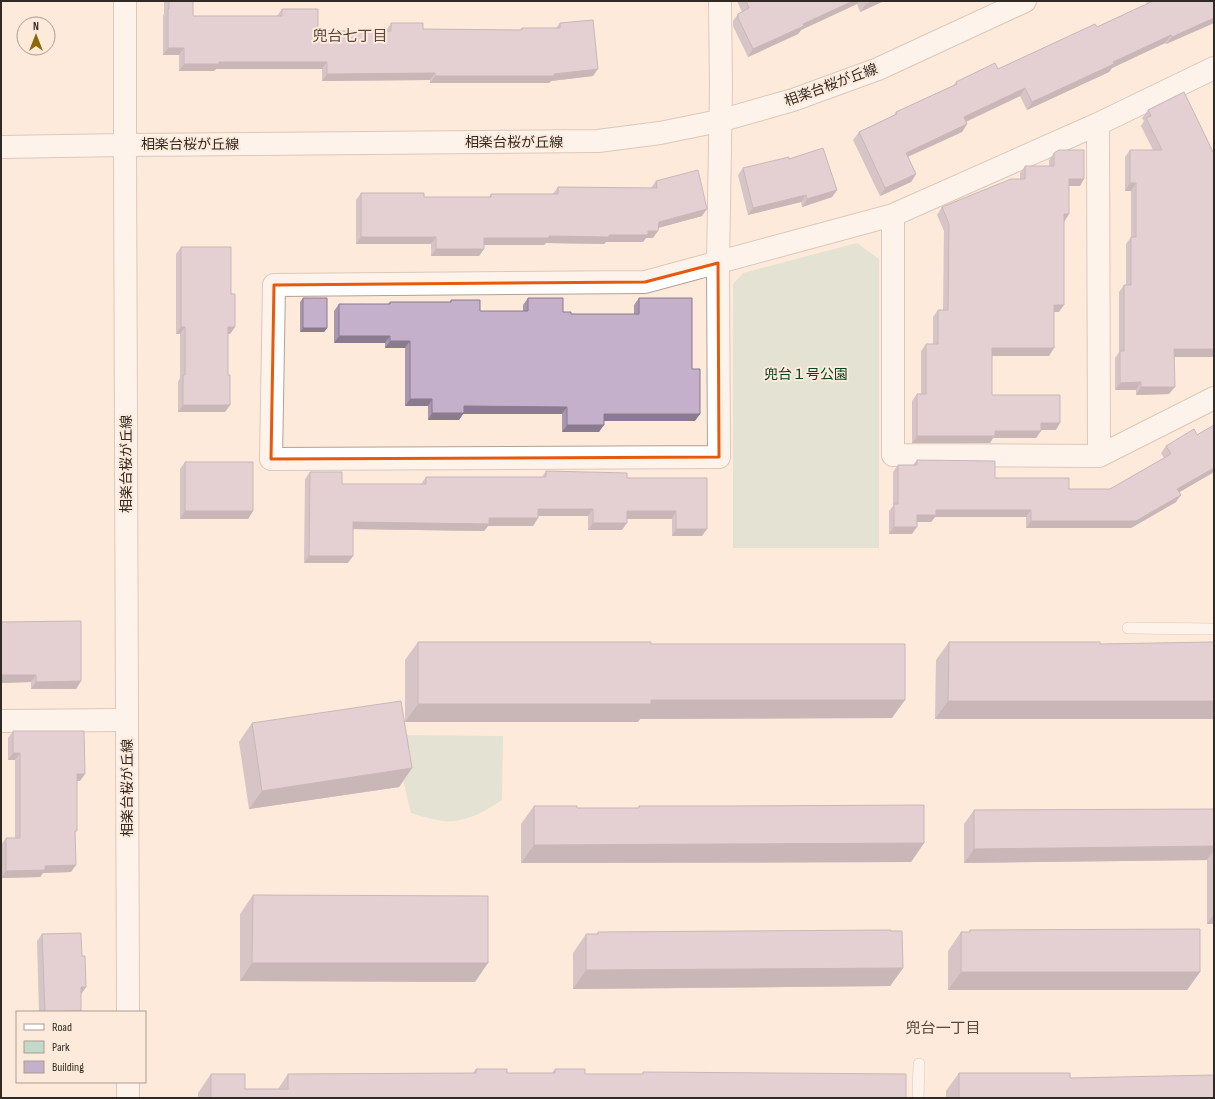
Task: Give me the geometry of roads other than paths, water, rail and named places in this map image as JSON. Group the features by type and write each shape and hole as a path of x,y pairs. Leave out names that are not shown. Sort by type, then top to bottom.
{"street":[{"path":"1,147 126,145 125,1"},
{"path":"720,1 718,263 719,457 271,459 274,285 645,282 718,263 893,216 1098,124 1214,68"},
{"name":"相楽台桜が丘線","path":"128,1011 126,720 126,145 598,141 660,134 720,121 793,100 878,69 1025,1"},
{"path":"1098,124 1099,456"},
{"path":"893,216 893,455 1099,456 1214,398"},
{"path":"1,721 126,720"},
{"path":"128,1083 128,1098"}],"lane":[{"path":"1128,628 1214,629"},
{"path":"918,1098 919,1064"}],"district":[{"name":"兜台七丁目","path":"350,36"},
{"name":"兜台一丁目","path":"943,1028"}],"park label":[{"name":"兜台１号公園","path":"806,374"}]}
